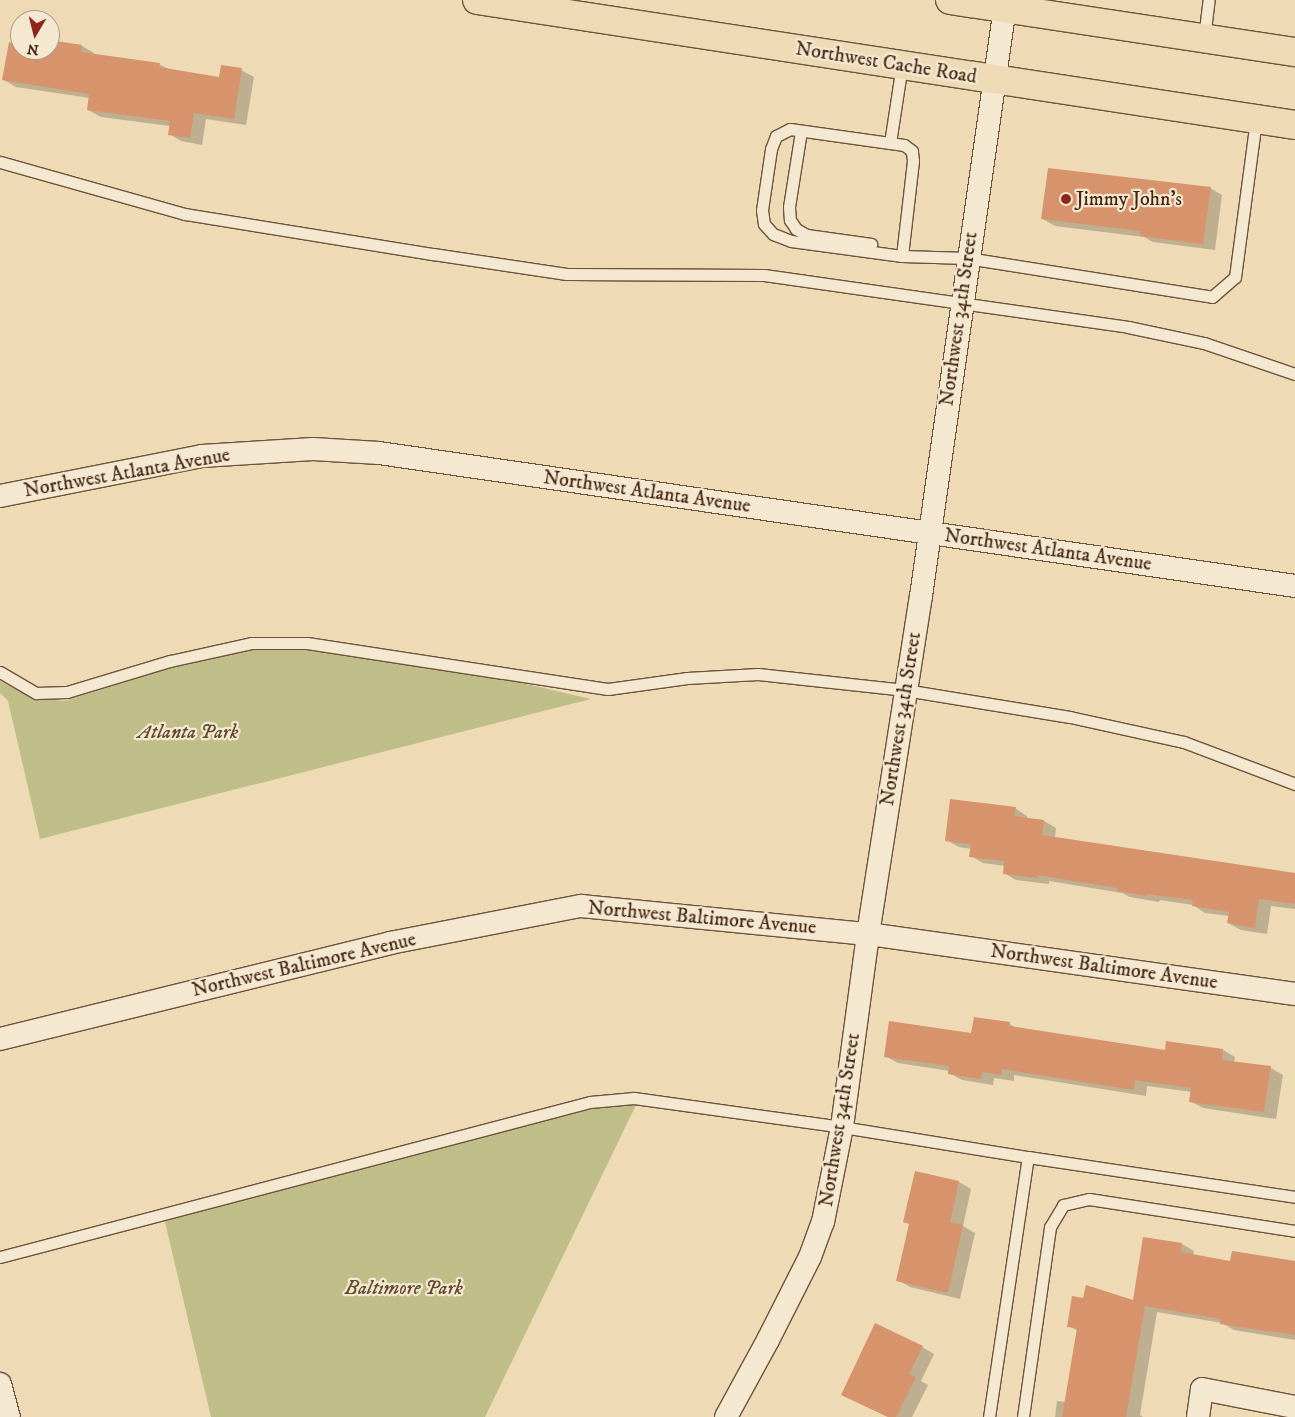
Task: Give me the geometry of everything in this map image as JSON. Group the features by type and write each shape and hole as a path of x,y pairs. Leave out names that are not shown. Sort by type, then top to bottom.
{"main road":[{"name":"Northwest Cache Road","path":"477,0 1295,125"},
{"path":"950,0 1005,4 1295,52"}],"street":[{"name":"Northwest 34th Street","path":"726,1417 810,1258 823,1222 842,1127 868,934 1005,4"},
{"name":"Northwest Atlanta Avenue","path":"0,496 202,456 313,449 379,453 1295,586"},
{"name":"Northwest Baltimore Avenue","path":"0,1039 390,943 581,906 868,934 1295,994"},
{"path":"0,1384 9,1417"},
{"path":"1198,1417 1202,1389 1295,1407"}],"lane":[{"path":"1204,38 1209,0"},
{"path":"890,143 902,65"},
{"path":"902,256 913,161 912,151 904,145 790,129 776,136 773,142 762,210 764,224 773,234 791,241 902,256 967,258 1212,297 1235,277 1256,119"},
{"path":"801,131 789,207 793,224 807,235 876,245 888,254"},
{"path":"0,162 185,214 567,274 764,275 1128,327 1204,343 1295,374"},
{"path":"0,672 36,693 67,692 170,661 252,644 307,643 608,690 687,678 758,674 905,690 1070,716 1184,742 1295,784"},
{"path":"0,1257 590,1102 634,1098 842,1127 1295,1197"},
{"path":"990,1417 1028,1157"},
{"path":"1024,1417 1050,1227 1063,1205 1089,1199 1295,1231"}],"green space":[{"name":"Atlanta Park","path":"304,646 492,676 591,699 40,839 8,701 0,693 0,681 34,698 64,701 170,668 252,647"},
{"name":"Baltimore Park","path":"637,1103 485,1417 211,1417 164,1218 589,1107"}],"building":[{"path":"9,42 10,60 60,60 60,42 82,45 81,52 160,63 159,67 219,77 221,65 242,68 234,119 194,113 190,138 168,135 170,121 87,110 89,94 2,80"},
{"path":"1048,168 1211,187 1203,244 1140,236 1140,231 1041,219"},
{"path":"950,799 1016,807 1014,816 1044,820 1042,835 1295,873 1295,904 1259,899 1255,928 1227,923 1229,912 1192,906 1193,900 1147,894 1147,896 1117,891 1117,888 1037,875 1037,878 1003,874 1004,861 969,857 971,844 945,841"},
{"path":"974,1017 1010,1022 1009,1026 1165,1050 1166,1041 1223,1049 1222,1060 1271,1066 1264,1112 1189,1102 1191,1088 1135,1080 1134,1090 1002,1069 1002,1075 982,1072 981,1079 948,1074 949,1066 884,1057 889,1021 971,1033"},
{"path":"915,1171 959,1181 950,1222 963,1225 948,1293 896,1281 909,1224 903,1222"},
{"path":"1143,1237 1182,1243 1181,1252 1230,1261 1232,1251 1295,1261 1295,1335 1220,1324 1221,1319 1145,1306 1126,1417 1062,1417 1077,1328 1067,1327 1072,1296 1083,1298 1086,1285 1133,1300"},
{"path":"875,1323 923,1346 909,1374 916,1377 896,1417 888,1417 841,1395"}],"place":[{"name":"Jimmy John's","path":"1066,199"}]}
